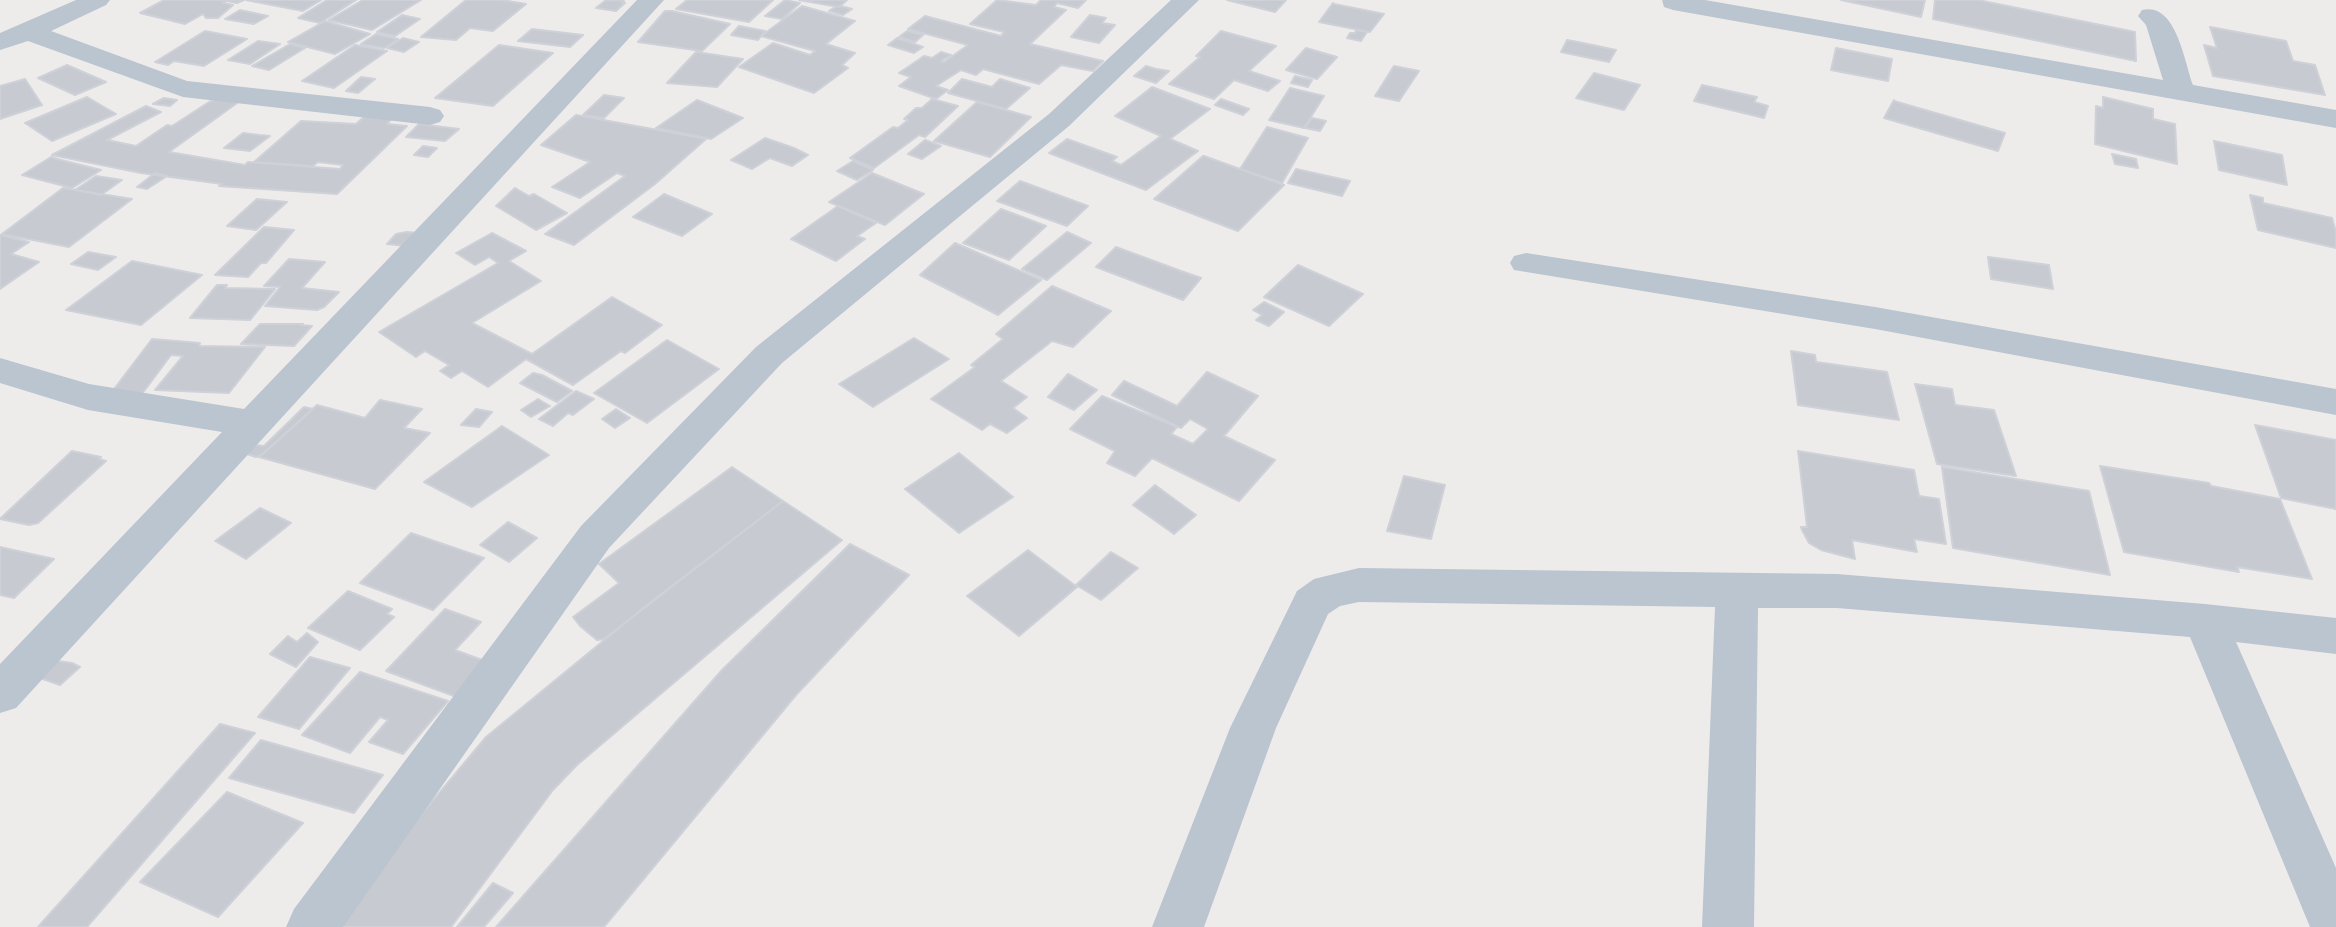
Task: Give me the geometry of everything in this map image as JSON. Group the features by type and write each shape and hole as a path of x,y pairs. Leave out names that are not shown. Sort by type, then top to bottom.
{"street":[{"path":"0,42 97,0"},
{"path":"0,694 651,0"},
{"path":"312,927 595,537 769,355 1059,120 1186,0"},
{"path":"1673,2 2336,119"},
{"path":"2151,16 2158,22 2181,92"},
{"path":"28,32 183,89 430,116"},
{"path":"1526,262 1875,318 2336,402"},
{"path":"0,370 88,397 254,424"},
{"path":"1178,927 1253,728 1312,603 1329,590 1359,585 1837,591 2205,621 2336,636"},
{"path":"1728,927 1737,591"},
{"path":"2205,621 2336,927"}],"building":[{"path":"164,0 244,0 223,3 233,5 218,18 206,18 203,14 185,24 140,13"},
{"path":"246,0 321,0 303,11"},
{"path":"327,0 356,0 320,23 298,18"},
{"path":"363,0 421,0 372,30 329,20"},
{"path":"466,0 502,0 526,4 493,31 470,28 456,40 421,37"},
{"path":"606,0 625,3 616,11 596,8"},
{"path":"687,0 773,0 749,22 676,9"},
{"path":"785,0 800,3 782,19 765,16"},
{"path":"799,0 847,0 839,7"},
{"path":"997,0 1036,5 1041,0 1086,0 1078,8 1057,3 1054,7 1066,10 1030,44 1103,61 1093,71 1061,65 1039,84 983,69 976,75 961,70 936,86 948,90 936,99 899,86 911,77 899,73 924,56 932,58 941,52 951,55 941,61 944,62 968,45 908,29 925,16 1001,36 1004,32 970,24"},
{"path":"1227,0 1286,0 1275,12"},
{"path":"1841,0 1925,0 1921,17"},
{"path":"1935,0 1978,0 2135,32 2136,61 1933,19"},
{"path":"1333,3 1384,14 1370,32 1319,22"},
{"path":"802,6 855,21 826,44 855,53 842,65 848,68 814,93 739,67 773,43 810,55 815,51 761,36"},
{"path":"835,7 852,9 843,15 829,11"},
{"path":"240,10 268,16 254,24 225,19"},
{"path":"665,11 730,24 702,51 638,42"},
{"path":"402,15 420,19 395,36 377,32"},
{"path":"1090,15 1106,18 1102,23 1115,25 1099,43 1071,37"},
{"path":"325,21 370,34 335,54 288,42"},
{"path":"739,26 765,31 758,40 731,35"},
{"path":"2210,27 2286,41 2293,61 2315,65 2325,95 2213,76 2204,45 2217,48"},
{"path":"532,29 583,35 570,47 518,41"},
{"path":"1356,30 1367,32 1361,41 1347,38"},
{"path":"205,31 247,39 204,66 174,61 168,65 155,62"},
{"path":"907,31 923,35 915,42 899,37"},
{"path":"1221,31 1276,46 1249,71 1280,81 1268,91 1234,80 1214,99 1169,84 1200,57 1196,56"},
{"path":"376,34 398,39 384,48 361,44"},
{"path":"403,38 419,42 404,52 387,48"},
{"path":"897,38 923,47 914,53 888,45"},
{"path":"1567,40 1616,50 1609,62 1561,52"},
{"path":"258,41 280,44 250,64 228,60"},
{"path":"290,44 305,48 269,70 252,66"},
{"path":"355,45 387,51 334,88 302,81"},
{"path":"499,45 553,53 493,106 435,98"},
{"path":"1306,48 1337,57 1317,79 1286,70"},
{"path":"1836,48 1892,59 1888,81 1831,70"},
{"path":"696,52 743,59 717,87 667,83"},
{"path":"67,65 106,82 75,95 38,78"},
{"path":"1146,66 1169,71 1156,83 1134,76"},
{"path":"1394,66 1419,71 1399,101 1375,96"},
{"path":"1594,73 1640,85 1624,110 1576,98"},
{"path":"1295,76 1312,80 1308,87 1291,83"},
{"path":"361,77 375,79 358,93 346,91"},
{"path":"25,79 42,105 0,119 0,86"},
{"path":"962,79 992,87 1000,79 1030,88 1006,109 948,93"},
{"path":"1702,85 1757,97 1754,102 1768,106 1764,118 1694,101"},
{"path":"1152,87 1210,109 1170,139 1198,151 1146,190 1049,153 1067,139 1117,157 1112,161 1121,165 1161,136 1115,116"},
{"path":"1290,88 1324,96 1304,128 1269,120"},
{"path":"604,95 624,98 604,118 583,115"},
{"path":"87,97 116,114 52,141 25,123"},
{"path":"2103,97 2153,109 2153,119 2175,124 2177,164 2095,144 2096,106 2103,108"},
{"path":"164,98 177,100 170,106 153,104"},
{"path":"220,98 240,101 169,152 245,165 248,162 340,169 343,165 318,162 313,166 254,162 301,121 356,124 366,115 392,118 387,124 407,126 337,194 219,186 222,184 141,173 52,155 146,106 161,112 107,140 136,146 167,125 172,126"},
{"path":"932,99 958,106 925,137 919,135 874,168 850,158 893,127 898,128 916,108 922,108"},
{"path":"1221,99 1249,109 1243,115 1215,105"},
{"path":"697,100 743,118 711,139 656,128"},
{"path":"1894,100 2005,133 1998,151 1884,118"},
{"path":"977,102 1031,117 990,157 934,141"},
{"path":"576,115 706,139 655,184 574,245 545,234 625,176 617,173 580,198 552,187 590,162 541,145"},
{"path":"1312,118 1326,121 1320,131 1305,128"},
{"path":"419,124 459,129 445,141 406,137"},
{"path":"1267,127 1308,138 1282,183 1240,169"},
{"path":"243,133 270,136 250,151 224,148"},
{"path":"765,138 808,155 792,166 770,158 752,169 731,160"},
{"path":"925,140 941,146 922,159 908,154"},
{"path":"2214,141 2282,155 2287,185 2219,170"},
{"path":"423,146 437,148 428,157 414,155"},
{"path":"2112,154 2136,159 2138,168 2115,164"},
{"path":"1203,156 1284,185 1238,231 1154,199"},
{"path":"51,157 101,170 72,188 22,175"},
{"path":"853,161 873,170 857,180 837,171"},
{"path":"1296,169 1350,181 1342,196 1288,183"},
{"path":"155,173 167,176 147,189 137,187"},
{"path":"872,173 924,194 885,225 829,202"},
{"path":"96,176 122,180 101,195 75,190"},
{"path":"1020,181 1088,206 1067,226 997,201"},
{"path":"63,188 132,199 69,247 2,234"},
{"path":"515,188 529,196 534,194 567,213 536,230 496,206"},
{"path":"664,194 712,214 682,236 633,217"},
{"path":"2250,195 2263,198 2263,203 2332,218 2336,232 2336,248 2258,230"},
{"path":"257,199 287,202 256,230 227,226"},
{"path":"838,206 876,223 857,236 865,239 836,261 791,239"},
{"path":"1001,209 1046,226 1009,260 963,243"},
{"path":"264,227 294,230 266,263 261,263 248,277 215,275"},
{"path":"1067,232 1091,243 1047,280 1022,269"},
{"path":"418,233 406,246 387,244 396,234"},
{"path":"492,233 526,251 509,261 541,281 472,323 532,354 612,297 662,325 625,353 621,351 573,385 526,359 488,387 462,371 451,378 440,371 449,365 425,351 416,357 379,332 498,263 489,257 475,265 456,253"},
{"path":"0,235 29,242 11,254 39,262 0,289"},
{"path":"955,243 1041,280 998,315 920,275"},
{"path":"1116,247 1201,278 1183,300 1096,267"},
{"path":"88,252 116,257 98,270 71,264"},
{"path":"1988,257 2049,265 2053,289 1991,279"},
{"path":"289,259 325,262 302,288 339,292 324,307 317,310 265,306 280,287 264,286"},
{"path":"132,261 202,275 141,325 66,310"},
{"path":"1298,265 1363,294 1329,326 1264,297"},
{"path":"217,285 227,285 225,288 275,289 250,320 190,318"},
{"path":"1052,286 1111,311 1073,347 1052,341 1001,381 1027,397 1013,408 1027,418 1007,433 990,424 982,430 931,399 975,367 971,365 1003,339 996,334"},
{"path":"1264,302 1284,312 1269,326 1256,320 1262,315 1253,310"},
{"path":"260,324 312,326 294,346 241,344"},
{"path":"914,338 949,359 873,407 839,384"},
{"path":"152,339 200,343 199,346 265,347 229,393 155,390 183,356 171,355 142,394 111,393"},
{"path":"667,340 719,369 647,423 594,393"},
{"path":"1791,351 1815,355 1816,362 1887,372 1899,420 1798,405"},
{"path":"1207,372 1258,396 1224,436 1275,460 1239,501 1152,458 1135,476 1107,463 1115,451 1070,429 1102,396 1177,427 1171,434 1193,444 1208,429 1190,419 1181,428 1112,395 1124,381 1177,406"},
{"path":"533,373 572,391 557,402 520,383"},
{"path":"1068,374 1097,390 1074,410 1048,397"},
{"path":"1915,384 1952,389 1955,405 1994,410 2016,476 1937,464"},
{"path":"576,391 594,399 573,415 568,413 553,426 539,419"},
{"path":"538,399 550,406 531,417 521,410"},
{"path":"380,400 422,409 404,428 430,433 375,489 259,457 317,405 365,418"},
{"path":"304,407 313,409 263,454 256,457 247,454 255,445 264,446"},
{"path":"476,409 492,412 479,427 461,425"},
{"path":"616,409 630,418 615,428 602,419"},
{"path":"2255,425 2336,440 2336,509 2281,498"},
{"path":"502,426 549,455 472,507 424,482"},
{"path":"72,451 101,457 99,459 106,461 38,523 29,525 0,519"},
{"path":"1798,451 1914,470 1919,496 1939,499 1946,544 1914,539 1917,552 1852,540 1855,559 1821,550 1809,543 1801,527 1807,527"},
{"path":"959,453 1013,497 959,533 905,489"},
{"path":"2100,466 2209,483 2211,486 2280,499 2312,579 2237,567 2239,572 2124,552"},
{"path":"732,467 783,501 604,639 597,640 580,626 573,617 619,583 599,564"},
{"path":"1942,467 2089,491 2110,575 1953,548"},
{"path":"1404,476 1445,485 1431,539 1387,531"},
{"path":"1155,485 1196,515 1174,534 1133,505"},
{"path":"783,501 842,540 577,765 553,790 451,927 327,927 486,737 647,605"},
{"path":"260,508 291,523 246,559 215,541"},
{"path":"508,522 537,538 509,562 480,545"},
{"path":"411,533 484,558 433,610 360,583"},
{"path":"850,544 909,575 796,695 604,927 496,927 722,670"},
{"path":"0,547 54,559 14,598 0,595"},
{"path":"1028,550 1077,587 1019,636 967,596"},
{"path":"1111,552 1138,568 1101,600 1076,585"},
{"path":"348,591 392,609 387,614 394,617 360,650 308,628"},
{"path":"445,609 481,622 455,650 493,664 462,699 386,671"},
{"path":"307,633 318,642 296,667 270,654 288,636 297,642"},
{"path":"310,657 350,668 299,729 258,717"},
{"path":"50,660 80,667 60,685 34,676"},
{"path":"360,672 448,701 403,754 369,742 388,720 380,717 350,753 302,735"},
{"path":"220,724 255,733 87,927 38,927"},
{"path":"261,740 383,775 354,813 229,778"},
{"path":"227,792 303,823 218,917 140,882"},
{"path":"493,883 513,893 484,927 457,927"}]}
